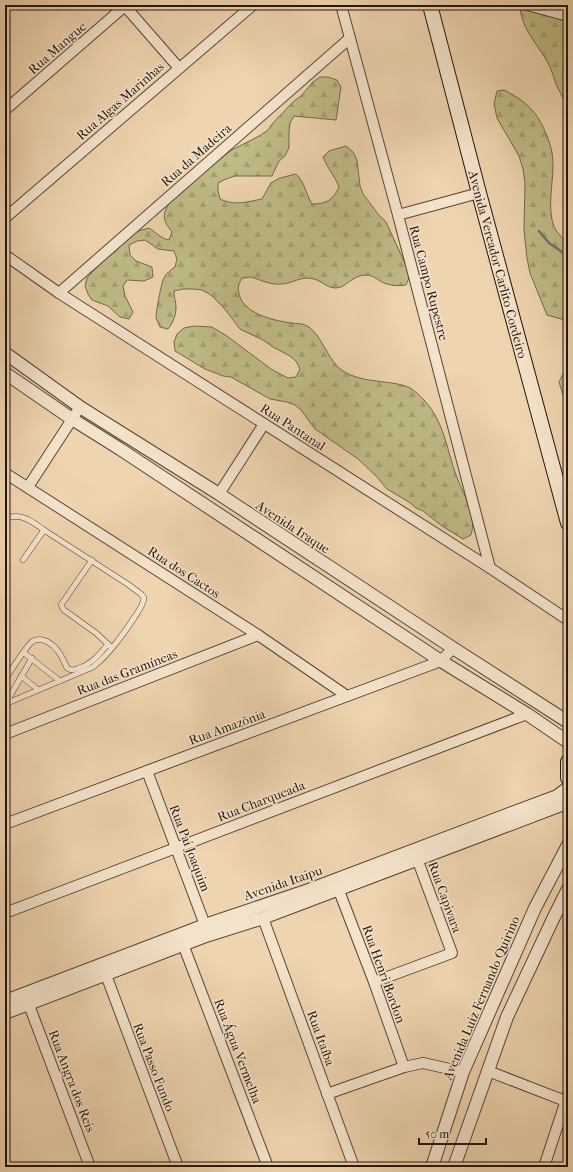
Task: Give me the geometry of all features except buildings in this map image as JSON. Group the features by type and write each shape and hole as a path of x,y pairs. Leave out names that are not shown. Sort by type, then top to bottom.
{"main road":[{"name":"Avenida Vereador Carlito Cordeiro","path":"430,5 568,523"},
{"path":"568,762 568,778"}],"street":[{"path":"125,5 179,68"},
{"name":"Rua Mangue","path":"5,110 125,5"},
{"name":"Rua Algas Marinhas","path":"5,218 253,5"},
{"name":"Rua Campo Rupestre","path":"341,5 398,215 490,568"},
{"path":"527,5 568,16"},
{"name":"Rua da Madeira","path":"59,293 350,38"},
{"path":"398,215 479,193"},
{"name":"Rua Pantanal","path":"5,254 59,293 490,568 568,620"},
{"name":"Avenida Iraque","path":"5,353 80,407 219,494 568,722"},
{"path":"5,373 72,419 441,661 527,714 568,742"},
{"path":"28,487 80,407"},
{"path":"219,494 264,424"},
{"name":"Rua dos Cactos","path":"5,473 258,635 347,696"},
{"name":"Rua das Gramíneas","path":"5,734 258,635"},
{"name":"Rua Amazônia","path":"5,824 441,661 453,648"},
{"name":"Rua Charqueada","path":"5,913 527,714"},
{"name":"Rua Pai Joaquim","path":"147,771 206,930"},
{"name":"Avenida Itaipu","path":"206,930 263,918 337,885 416,855 558,796 568,788"},
{"name":"Avenida Itaipu","path":"416,855 564,804 568,804"},
{"name":"Avenida Luiz Fernando Quirino","path":"432,1167 463,1072 535,908 568,845"},
{"name":"Rua Capivara","path":"374,982 452,953 416,855"},
{"name":"Avenida Itaipu","path":"5,1001 181,940 302,892 337,885"},
{"name":"Rua Henri Bordon","path":"337,885 374,982 404,1067"},
{"path":"454,1167 510,1010 568,889"},
{"name":"Rua Itaíba","path":"263,918 354,1167"},
{"name":"Avenida Itaipu","path":"5,1013 106,975 181,940"},
{"name":"Rua Água Vermelha","path":"181,940 268,1167"},
{"name":"Rua Passo Fundo","path":"106,975 178,1167"},
{"path":"493,1002 500,1002 506,1005 510,1010"},
{"name":"Rua Angra dos Reis","path":"29,1005 90,1167"},
{"path":"327,1094 404,1067 423,1063 463,1072"},
{"path":"488,1071 567,1099 544,1167"},
{"path":"445,1127 447,1139 452,1142 463,1141"}],"lane":[{"path":"5,516 10,518 15,516 24,517 92,560 143,596 143,602 123,634 87,665 74,670 69,670 58,650 40,639 34,641 5,680"},
{"path":"23,560 44,530"},
{"path":"92,560 61,605 64,610 96,633 110,646"},
{"path":"6,703 93,667 101,660 110,646"},
{"path":"24,653 60,681"},
{"path":"6,703 32,658"},
{"path":"21,676 37,689"}],"green space":[{"path":"520,5 568,5 568,100 563,98 548,63 526,29 521,14"},
{"path":"320,77 328,77 337,80 341,87 336,120 294,116 290,123 289,148 285,156 279,161 272,176 235,176 226,179 218,183 220,199 235,203 262,199 271,183 280,178 296,174 302,181 312,204 326,202 332,198 339,187 323,157 329,151 346,146 353,152 357,160 360,186 363,194 386,222 408,270 409,278 406,285 397,286 382,282 374,277 366,275 357,277 343,286 336,288 330,287 310,278 285,284 277,284 250,277 242,278 238,287 238,292 244,303 255,313 270,319 302,324 310,328 320,339 333,361 343,371 355,377 406,386 424,400 437,418 445,438 454,470 467,500 471,514 471,535 463,539 442,526 423,511 387,489 358,459 315,429 301,410 295,405 270,399 231,377 223,376 205,369 175,351 174,342 177,334 184,328 194,326 212,327 227,336 271,369 288,378 296,377 300,369 296,361 290,356 263,340 240,329 224,308 211,295 202,290 183,289 174,291 176,307 174,319 168,329 160,327 156,318 161,286 165,276 175,267 177,259 174,251 158,249 145,240 137,241 129,245 130,255 136,261 152,267 153,277 144,281 127,280 123,286 125,296 133,312 129,319 120,317 108,306 92,300 85,286 87,278 93,271 135,232 149,228 161,237 169,240 172,232 166,223 164,216 171,200 230,151 268,130 293,102"},
{"path":"504,90 525,103 535,114 543,127 551,147 553,158 551,204 552,219 554,227 563,239 568,237 568,321 547,315 530,273 524,230 525,183 523,169 519,156 497,118 494,104 497,91"},
{"path":"568,370 568,406 559,382 563,374"}],"waterway":[{"path":"539,231 549,243 568,256"}]}
